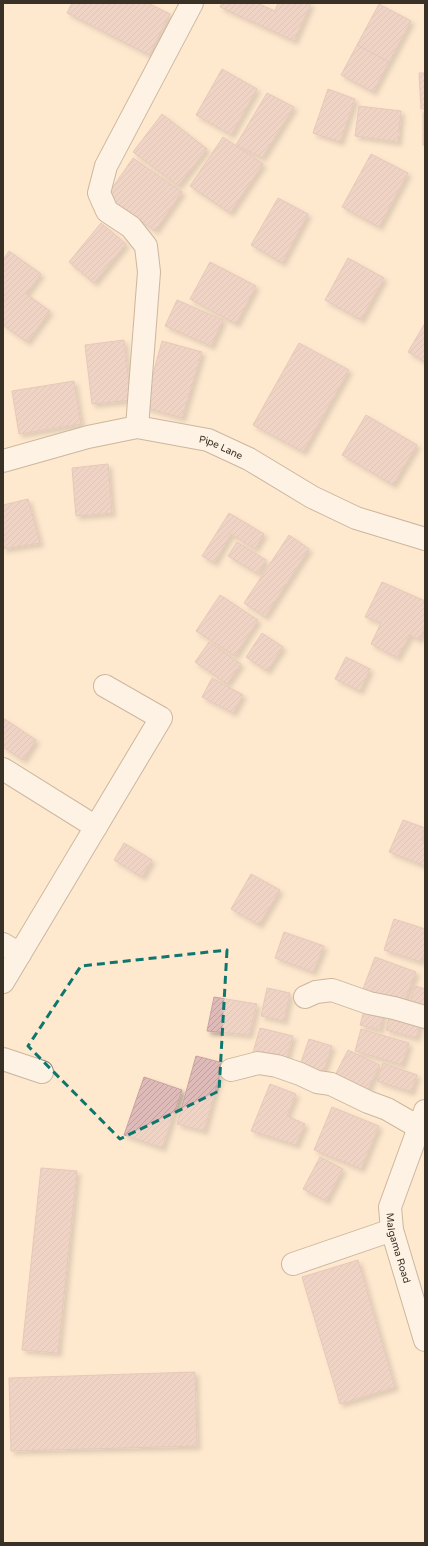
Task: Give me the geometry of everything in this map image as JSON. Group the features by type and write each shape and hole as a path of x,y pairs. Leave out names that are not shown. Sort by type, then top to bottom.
{"street":[{"path":"138,427 149,272 146,246 131,227 107,211 99,193 106,166 192,3"},
{"name":"Pipe Lane","path":"3,461 88,436 138,427 208,440 249,459 312,497 356,518 425,539"},
{"path":"3,982 11,949 96,827 161,718 105,686"},
{"path":"3,769 96,827"},
{"path":"306,997 316,992 332,990 369,1003 394,1008 425,1017"},
{"path":"3,1059 42,1072"},
{"path":"231,1070 258,1063 277,1066 317,1082 331,1084 361,1099 422,1120"},
{"name":"Malgama Road","path":"422,1120 390,1207 392,1230 425,1340"},
{"path":"293,1264 392,1230"}],"highlighted area":[{"path":"227,950 219,1091 120,1139 28,1046 81,966"}],"building":[{"path":"72,3 148,3 170,14 149,55 67,13"},
{"path":"222,3 257,3 275,11 278,3 311,3 294,41 220,7"},
{"path":"379,4 411,21 389,62 357,45"},
{"path":"357,45 389,62 373,92 341,75"},
{"path":"222,69 257,89 231,135 196,115"},
{"path":"419,73 425,73 425,108 421,109"},
{"path":"328,89 355,99 340,142 313,133"},
{"path":"267,93 294,107 262,158 236,145"},
{"path":"359,106 401,111 398,142 355,136"},
{"path":"423,113 425,113 425,145 423,145"},
{"path":"162,114 207,149 178,186 133,152"},
{"path":"223,137 263,164 230,213 190,186"},
{"path":"371,154 408,173 379,227 342,207"},
{"path":"133,158 182,192 155,231 106,197"},
{"path":"278,198 308,214 282,263 251,245"},
{"path":"101,223 126,244 94,283 69,262"},
{"path":"9,251 41,274 26,294 50,311 27,342 3,325 3,260"},
{"path":"348,258 384,278 361,320 325,300"},
{"path":"210,262 256,286 236,324 190,299"},
{"path":"177,300 223,320 211,346 165,326"},
{"path":"425,323 425,362 408,352"},
{"path":"124,340 131,400 92,404 85,345"},
{"path":"162,341 202,352 182,418 144,407"},
{"path":"299,343 349,370 303,452 253,425"},
{"path":"74,381 81,424 19,434 12,391"},
{"path":"366,415 417,445 393,485 342,455"},
{"path":"108,464 112,513 76,516 72,468"},
{"path":"28,499 40,543 3,549 3,505"},
{"path":"229,513 264,534 255,549 231,534 214,563 202,556"},
{"path":"289,535 309,549 265,617 244,603"},
{"path":"237,542 266,560 258,574 228,556"},
{"path":"382,582 425,601 425,627 419,640 410,635 397,658 371,644 381,623 365,617"},
{"path":"220,595 258,620 235,656 196,631"},
{"path":"262,633 283,647 267,671 246,657"},
{"path":"209,642 241,664 227,684 195,662"},
{"path":"346,657 370,669 360,691 335,679"},
{"path":"212,678 243,695 233,713 202,697"},
{"path":"3,718 36,740 23,760 3,747"},
{"path":"403,820 425,828 421,840 425,841 425,866 389,852"},
{"path":"124,843 152,860 142,877 114,860"},
{"path":"251,874 280,890 259,925 231,909"},
{"path":"394,919 425,929 425,951 421,962 384,950"},
{"path":"284,932 324,946 313,972 275,958"},
{"path":"375,957 416,972 403,1005 363,989"},
{"path":"415,986 425,989 425,1014 408,1009"},
{"path":"267,988 290,993 284,1021 261,1016"},
{"path":"214,997 257,1004 249,1035 207,1031"},
{"path":"365,1007 384,1011 380,1030 360,1025"},
{"path":"390,1013 421,1021 416,1038 386,1030"},
{"path":"260,1028 293,1036 285,1064 252,1056"},
{"path":"361,1029 409,1043 402,1065 355,1051"},
{"path":"309,1039 332,1046 322,1075 299,1068"},
{"path":"348,1050 380,1065 365,1095 332,1081"},
{"path":"196,1056 223,1063 204,1131 177,1124"},
{"path":"383,1063 417,1075 411,1092 377,1081"},
{"path":"144,1077 182,1090 162,1148 124,1135"},
{"path":"270,1084 296,1094 287,1116 305,1124 296,1145 251,1131"},
{"path":"332,1107 379,1126 361,1169 314,1150"},
{"path":"320,1157 343,1169 326,1201 303,1189"},
{"path":"41,1168 77,1171 58,1353 22,1350"},
{"path":"358,1260 395,1387 340,1404 302,1277"},
{"path":"195,1372 197,1446 11,1451 9,1378"}]}
